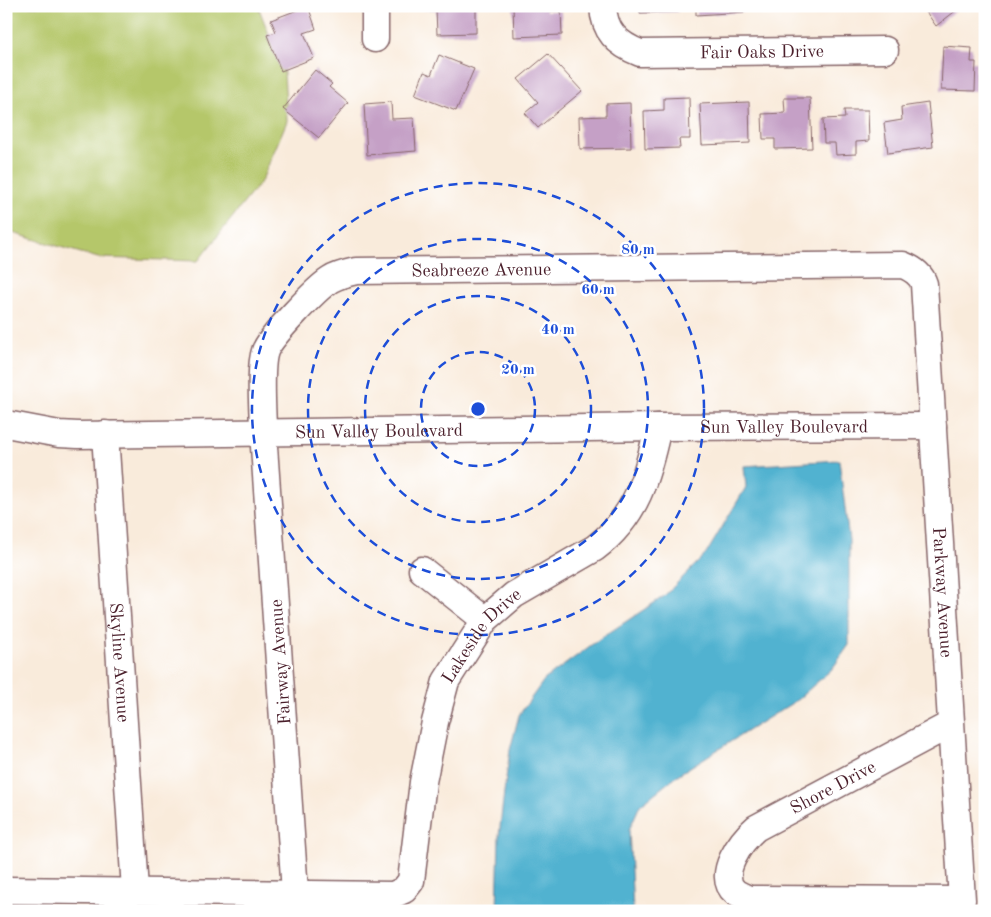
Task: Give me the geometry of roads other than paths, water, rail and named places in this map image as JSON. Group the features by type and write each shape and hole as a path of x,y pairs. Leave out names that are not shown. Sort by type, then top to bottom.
{"street":[{"path":"375,6 375,39"},
{"name":"Fair Oaks Drive","path":"603,6 604,20 610,32 624,46 640,53 885,50"},
{"name":"Seabreeze Avenue","path":"263,432 263,360 269,342 319,289 330,280 342,274 356,271 903,266 916,272 924,284"},
{"name":"Parkway Avenue","path":"924,284 962,900"},
{"name":"Sun Valley Boulevard","path":"6,424 59,434 658,427 932,426"},
{"name":"Lakeside Drive","path":"296,892 393,895 404,890 411,881 420,798 435,722 446,682 456,663 485,620 514,595 595,548 607,539 625,518 646,478 658,427"},
{"name":"Fairway Avenue","path":"263,432 296,892"},
{"name":"Skyline Avenue","path":"105,434 135,890"},
{"path":"422,570 485,620"},
{"name":"Shore Drive","path":"952,724 756,828 740,844 730,865 730,884 735,892 749,899 962,900"},
{"path":"6,890 296,892"}],"water":[{"path":"839,460 849,540 849,645 832,669 797,700 679,774 640,805 629,830 633,911 497,911 499,836 510,750 519,715 544,680 598,640 663,597 706,554 746,487 744,466"}]}
